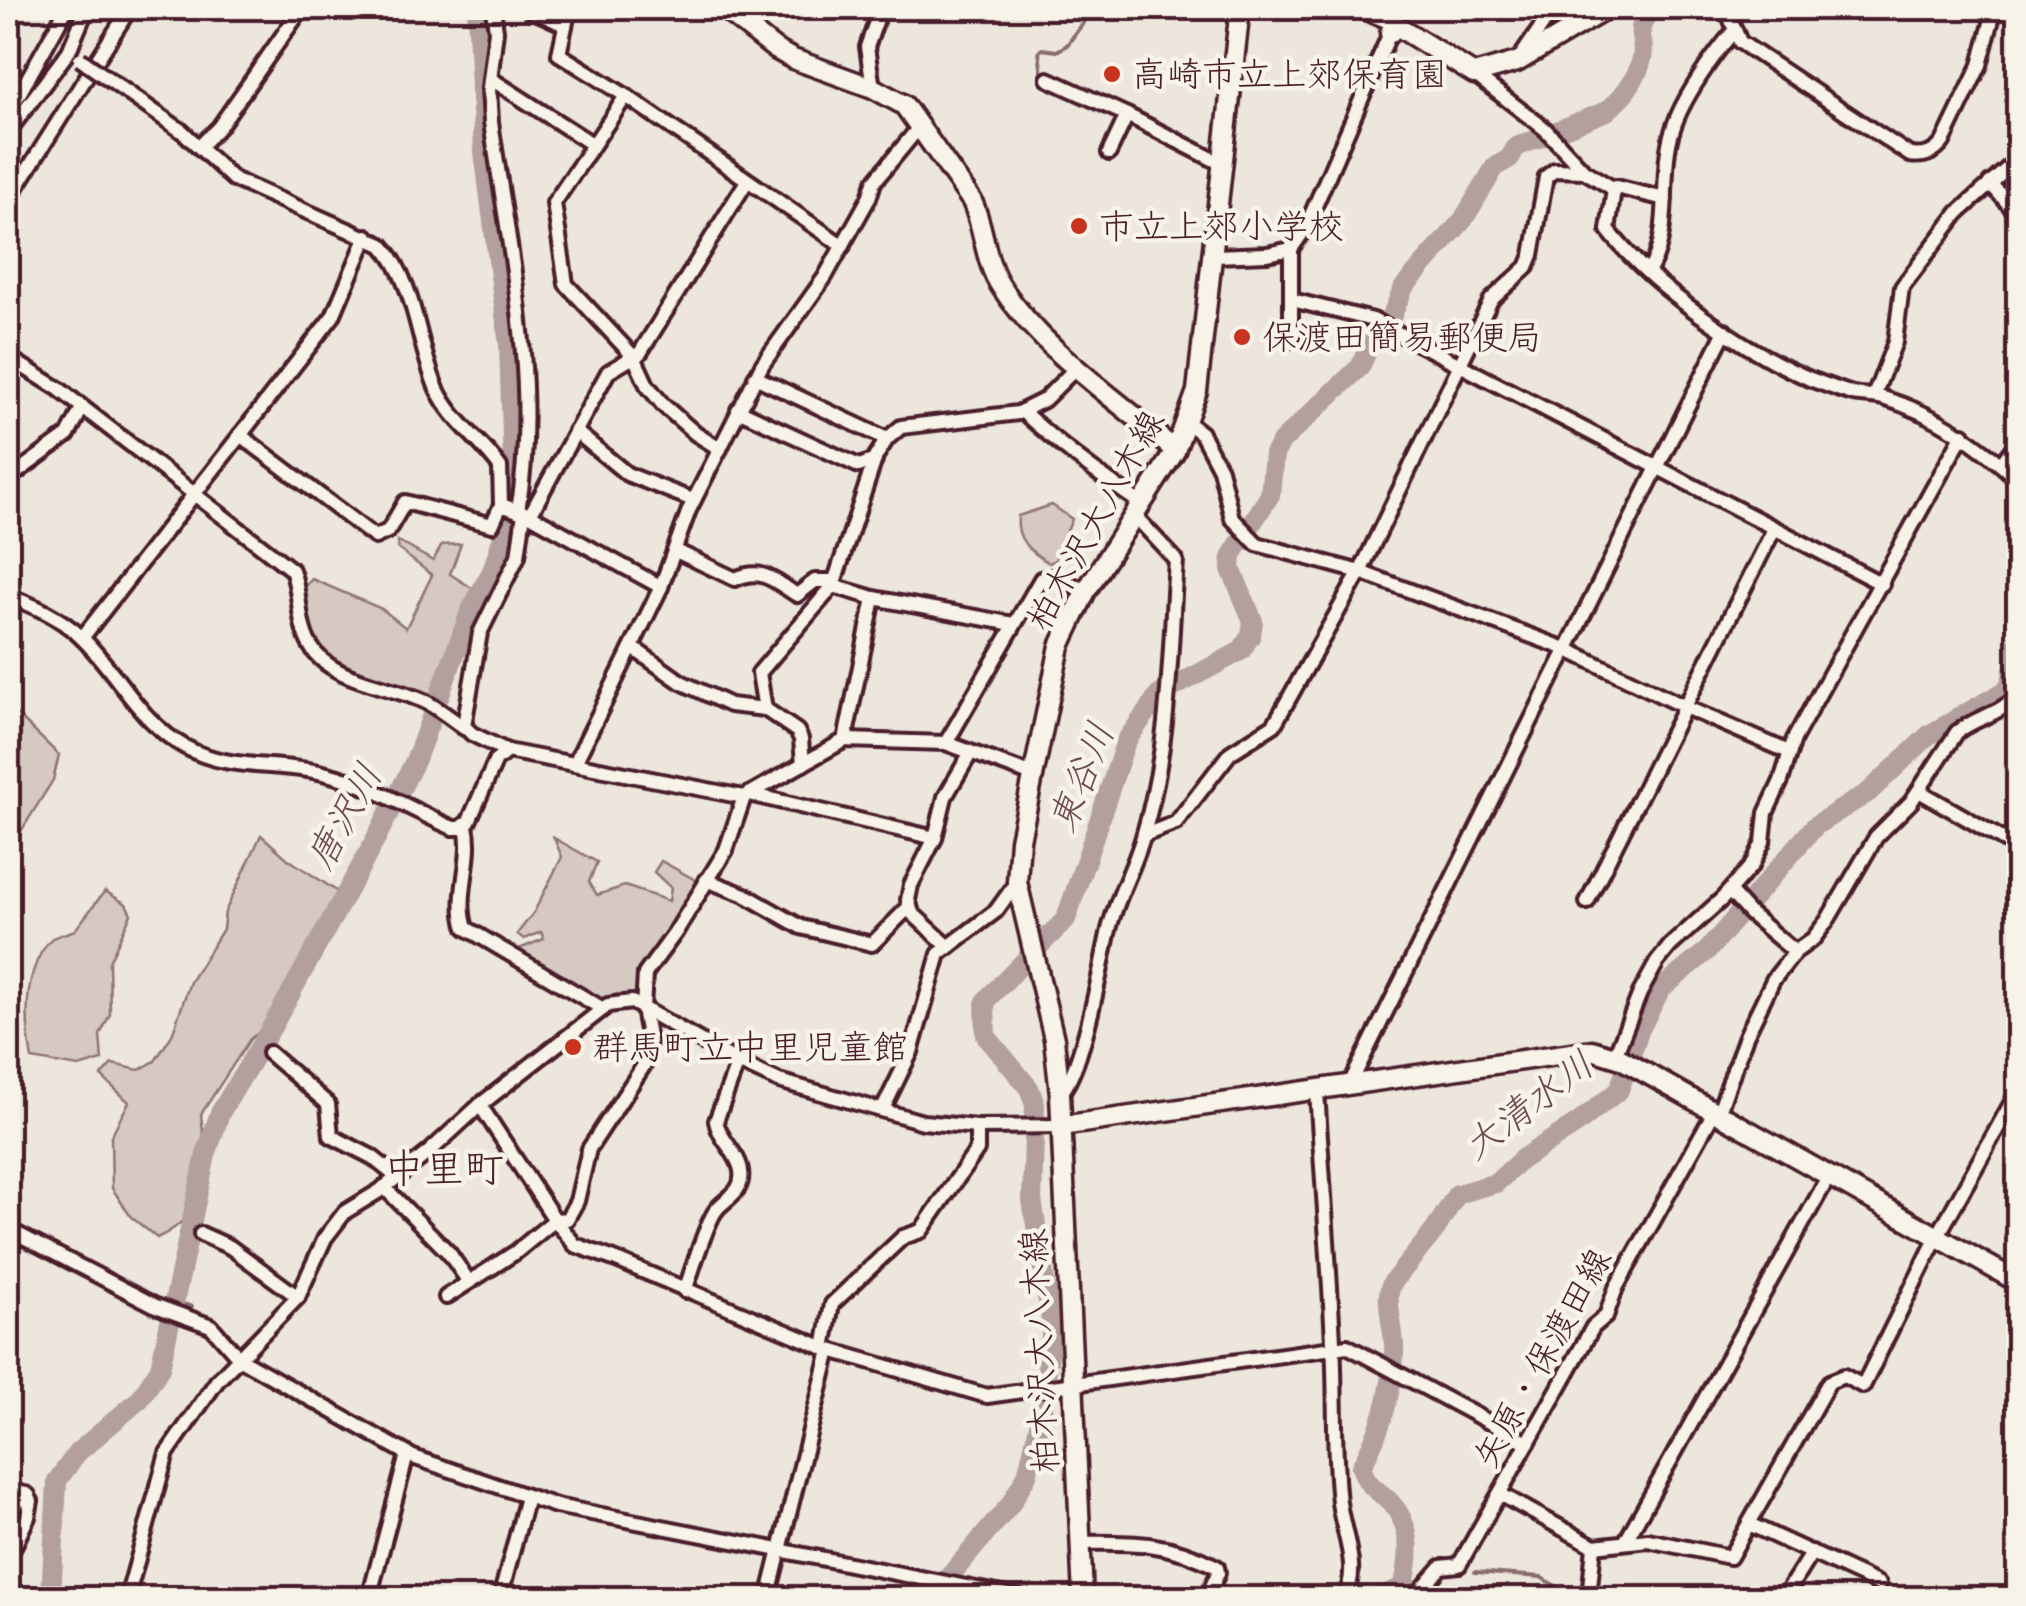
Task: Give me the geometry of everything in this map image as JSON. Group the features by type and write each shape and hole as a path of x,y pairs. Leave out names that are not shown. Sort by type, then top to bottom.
{"street":[{"path":"8,114 66,8"},
{"path":"8,132 74,55 87,8"},
{"path":"8,201 130,8"},
{"path":"200,146 219,127 302,8"},
{"path":"464,728 480,633 518,556 524,475 522,351 491,122 489,88 496,31 493,8"},
{"path":"527,8 564,25"},
{"path":"569,8 558,54 626,96 843,246"},
{"path":"722,8 784,54 873,88 904,105 972,201 988,260 1001,287 1052,347 1175,452"},
{"path":"873,88 867,47 880,8"},
{"name":"柏木沢大八木線","path":"1083,1598 1075,1384 1052,1126 1060,1094 1054,1039 1017,882 1020,840 1055,660 1066,631 1086,591 1175,452 1198,391 1240,8"},
{"path":"1354,8 1392,22 1474,74 1545,129 1584,171 1614,189"},
{"path":"1518,62 1554,8"},
{"path":"1474,74 1518,62 1608,8"},
{"path":"1726,8 1740,42 1832,106 1910,155 1919,156 1937,150 1943,142 1980,64 1995,8"},
{"path":"1291,340 1291,249 1305,228 1392,22"},
{"path":"1648,272 1654,262 1665,200 1673,128 1734,31"},
{"path":"74,55 183,132 233,179 382,245 398,267 443,400 500,467 502,505 492,525 405,502 388,531 375,537 240,436"},
{"path":"1048,78 1224,165"},
{"path":"492,79 592,144"},
{"path":"626,96 554,203 563,272 575,297 634,356 647,385 663,406 720,449"},
{"path":"1109,154 1127,114"},
{"path":"576,763 661,588 694,500 755,377 843,246 874,182 920,126"},
{"path":"1874,396 1895,342 1902,287 1958,213 2018,159"},
{"path":"1144,835 1176,823 1230,753 1274,725 1360,572 1490,300 1527,267 1539,228 1546,177 1555,170 1584,171"},
{"path":"522,512 575,432 608,372 640,353 747,181"},
{"path":"1990,183 2018,215"},
{"path":"1614,189 1616,186 1665,200"},
{"path":"1614,189 1608,230 1648,272 1692,309 1810,379 1921,412 1963,434 2018,480"},
{"path":"82,638 333,316 367,236"},
{"path":"1214,256 1291,249"},
{"path":"1292,300 1373,320 1882,584"},
{"path":"1350,1084 1725,331"},
{"path":"8,358 60,388 292,570 306,638 325,662 347,674 428,703 507,751 746,795 935,838"},
{"path":"765,709 759,673 833,583 875,460 887,439 900,427 1022,412 1044,400 1076,368"},
{"path":"755,377 887,439"},
{"path":"8,479 68,434 82,408"},
{"path":"738,410 859,466 875,460"},
{"path":"1022,412 1139,511 1176,560 1169,694 1144,835 1119,892 1086,1024 1069,1082 1060,1094"},
{"path":"1188,424 1209,447 1220,469 1232,518 1250,540 1360,572 1566,650 1789,752"},
{"path":"575,432 627,474 694,500"},
{"path":"1624,1061 1640,993 1657,962 1730,892 1752,865 1763,842 1766,813 1789,752 1837,658 1963,434"},
{"path":"2001,464 2018,441"},
{"path":"502,505 522,512 661,588"},
{"path":"1587,902 1774,529"},
{"path":"676,552 735,579 751,572 765,575 797,595 815,581 833,583 874,598 1013,624"},
{"path":"946,743 1041,578 1054,577 1086,591"},
{"path":"8,596 51,613 82,638 154,724 185,747 238,766 327,774 453,828 466,826"},
{"path":"846,740 874,598"},
{"path":"633,648 681,682 730,704 765,709 797,731 802,739 803,764"},
{"name":"矢原・保渡田線","path":"1594,1546 1500,1494 1593,1328 1606,1316 1616,1288 1716,1113 1767,991 1795,952 1813,939 1827,921 1876,837 1919,791 1957,732 1993,716 2018,696"},
{"path":"446,1298 516,1252 554,1220 566,1219 572,1210 589,1149 648,1059 643,1009 645,974 730,842 746,795 846,740 946,743 1033,775"},
{"path":"507,751 496,760 466,826 466,928 603,1009"},
{"path":"948,947 912,913 911,885 935,838 944,797 970,754"},
{"path":"1919,791 2018,848"},
{"path":"706,880 745,895 801,927 872,944 910,906"},
{"path":"883,1109 912,1052 934,962 996,911 1017,882"},
{"path":"1730,892 1795,952"},
{"path":"127,1598 167,1453 217,1381 298,1297 325,1238 338,1220 397,1177 480,1105 603,1009 623,1001 738,1062 808,1090 922,1122 977,1127 1052,1126 1586,1049 1624,1061 2018,1282"},
{"path":"268,1052 328,1104 331,1136 397,1177"},
{"path":"685,1291 716,1209 732,1199 742,1176 716,1122 738,1062"},
{"path":"1317,1090 1334,1346 1335,1452 1339,1502 1353,1570 1352,1585 1344,1598"},
{"path":"1589,1598 1594,1546 1648,1540 1730,1557 1829,1382 1844,1376 1863,1386 1937,1237 2018,1091"},
{"path":"480,1105 554,1220 575,1245 827,1349 987,1396 1347,1346 1528,1444"},
{"path":"768,1598 827,1349 832,1304 903,1237 921,1231 977,1150 977,1127"},
{"path":"1625,1542 1829,1176"},
{"path":"384,1187 449,1253 468,1282"},
{"path":"8,1229 164,1309 211,1326 240,1360 407,1455 556,1506 934,1580 966,1591 1022,1598"},
{"path":"201,1234 230,1247 298,1297"},
{"path":"368,1598 407,1455"},
{"path":"1414,1598 1441,1567 1459,1565 1500,1494"},
{"path":"8,1559 31,1507 17,1495"},
{"path":"500,1598 527,1497"},
{"path":"1748,1524 1879,1584"},
{"path":"1079,1543 1148,1542 1183,1552 1218,1567 1210,1592 1224,1598"},
{"path":"1783,1598 1812,1552"}],"shaded area":[{"path":"1052,505 1072,519 1055,560 1049,563 1022,539 1018,516"},
{"path":"398,541 433,561 442,545 461,544 450,574 472,588 460,645 439,695 350,673 320,654 309,636 304,588 312,579 382,609 406,628 432,575 398,549"},
{"path":"8,706 59,755 53,780 20,833 8,819"},
{"path":"261,835 288,859 341,894 278,1018 250,1039 201,1114 205,1152 197,1201 188,1215 157,1238 131,1217 112,1188 111,1136 129,1102 101,1076 112,1064 139,1070 155,1061 172,1035 190,982 223,929 225,912"},
{"path":"554,838 597,862 589,882 597,895 625,886 669,901 671,888 654,872 661,861 699,882 638,984 639,998 617,994 596,1001 514,951 544,939 541,932 524,939 517,934 534,912 562,857"},
{"path":"105,891 126,904 131,914 109,962 110,1014 100,1035 102,1060 79,1067 32,1059 28,996 36,964 52,938 75,930"}],"waterway":[{"name":"唐沢川","path":"51,1598 57,1481 77,1453 140,1399 160,1368 206,1155 220,1113 370,850 416,759 471,610 492,571 509,518 513,465 509,345 484,152 477,8"},
{"path":"1042,75 1039,52 1057,51 1067,45 1094,8"},
{"name":"東谷川","path":"931,1598 1010,1505 1027,1475 1042,1413 1052,1327 1032,1200 1035,1105 1029,1088 986,1036 985,1004 1066,919 1126,741 1159,695 1241,651 1251,635 1253,621 1231,569 1232,555 1270,495 1274,454 1282,441 1360,367 1375,333 1392,315 1404,287 1463,220 1495,167 1510,158 1516,147 1607,111 1624,94 1640,65 1642,24 1653,8"},
{"name":"大清水川","path":"1378,1598 1403,1587 1409,1554 1407,1532 1398,1512 1370,1484 1361,1467 1380,1426 1391,1383 1392,1283 1435,1230 1457,1194 1496,1183 1522,1159 1578,1123 1619,1090 1639,1031 1660,990 1707,951 1816,825 1869,792 1929,735 2005,691 2011,682 2018,642"},
{"path":"167,1299 192,1307"},
{"path":"411,1449 530,1490"},
{"path":"536,1492 633,1514"},
{"path":"641,1516 775,1543"},
{"path":"786,1545 927,1573"},
{"path":"1475,1572 1541,1577 1575,1598"},
{"name":"東谷川","path":"939,1575 967,1581"},
{"path":"1149,1598 1190,1591 1206,1594"},
{"path":"1021,1592 1056,1598"}],"place":[{"name":"高崎市立上郊保育園","path":"1112,74"},
{"name":"市立上郊小学校","path":"1079,226"},
{"name":"保渡田簡易郵便局","path":"1242,337"},
{"name":"群馬町立中里児童館","path":"573,1047"}],"district":[{"name":"中里町","path":"444,1168"}]}
